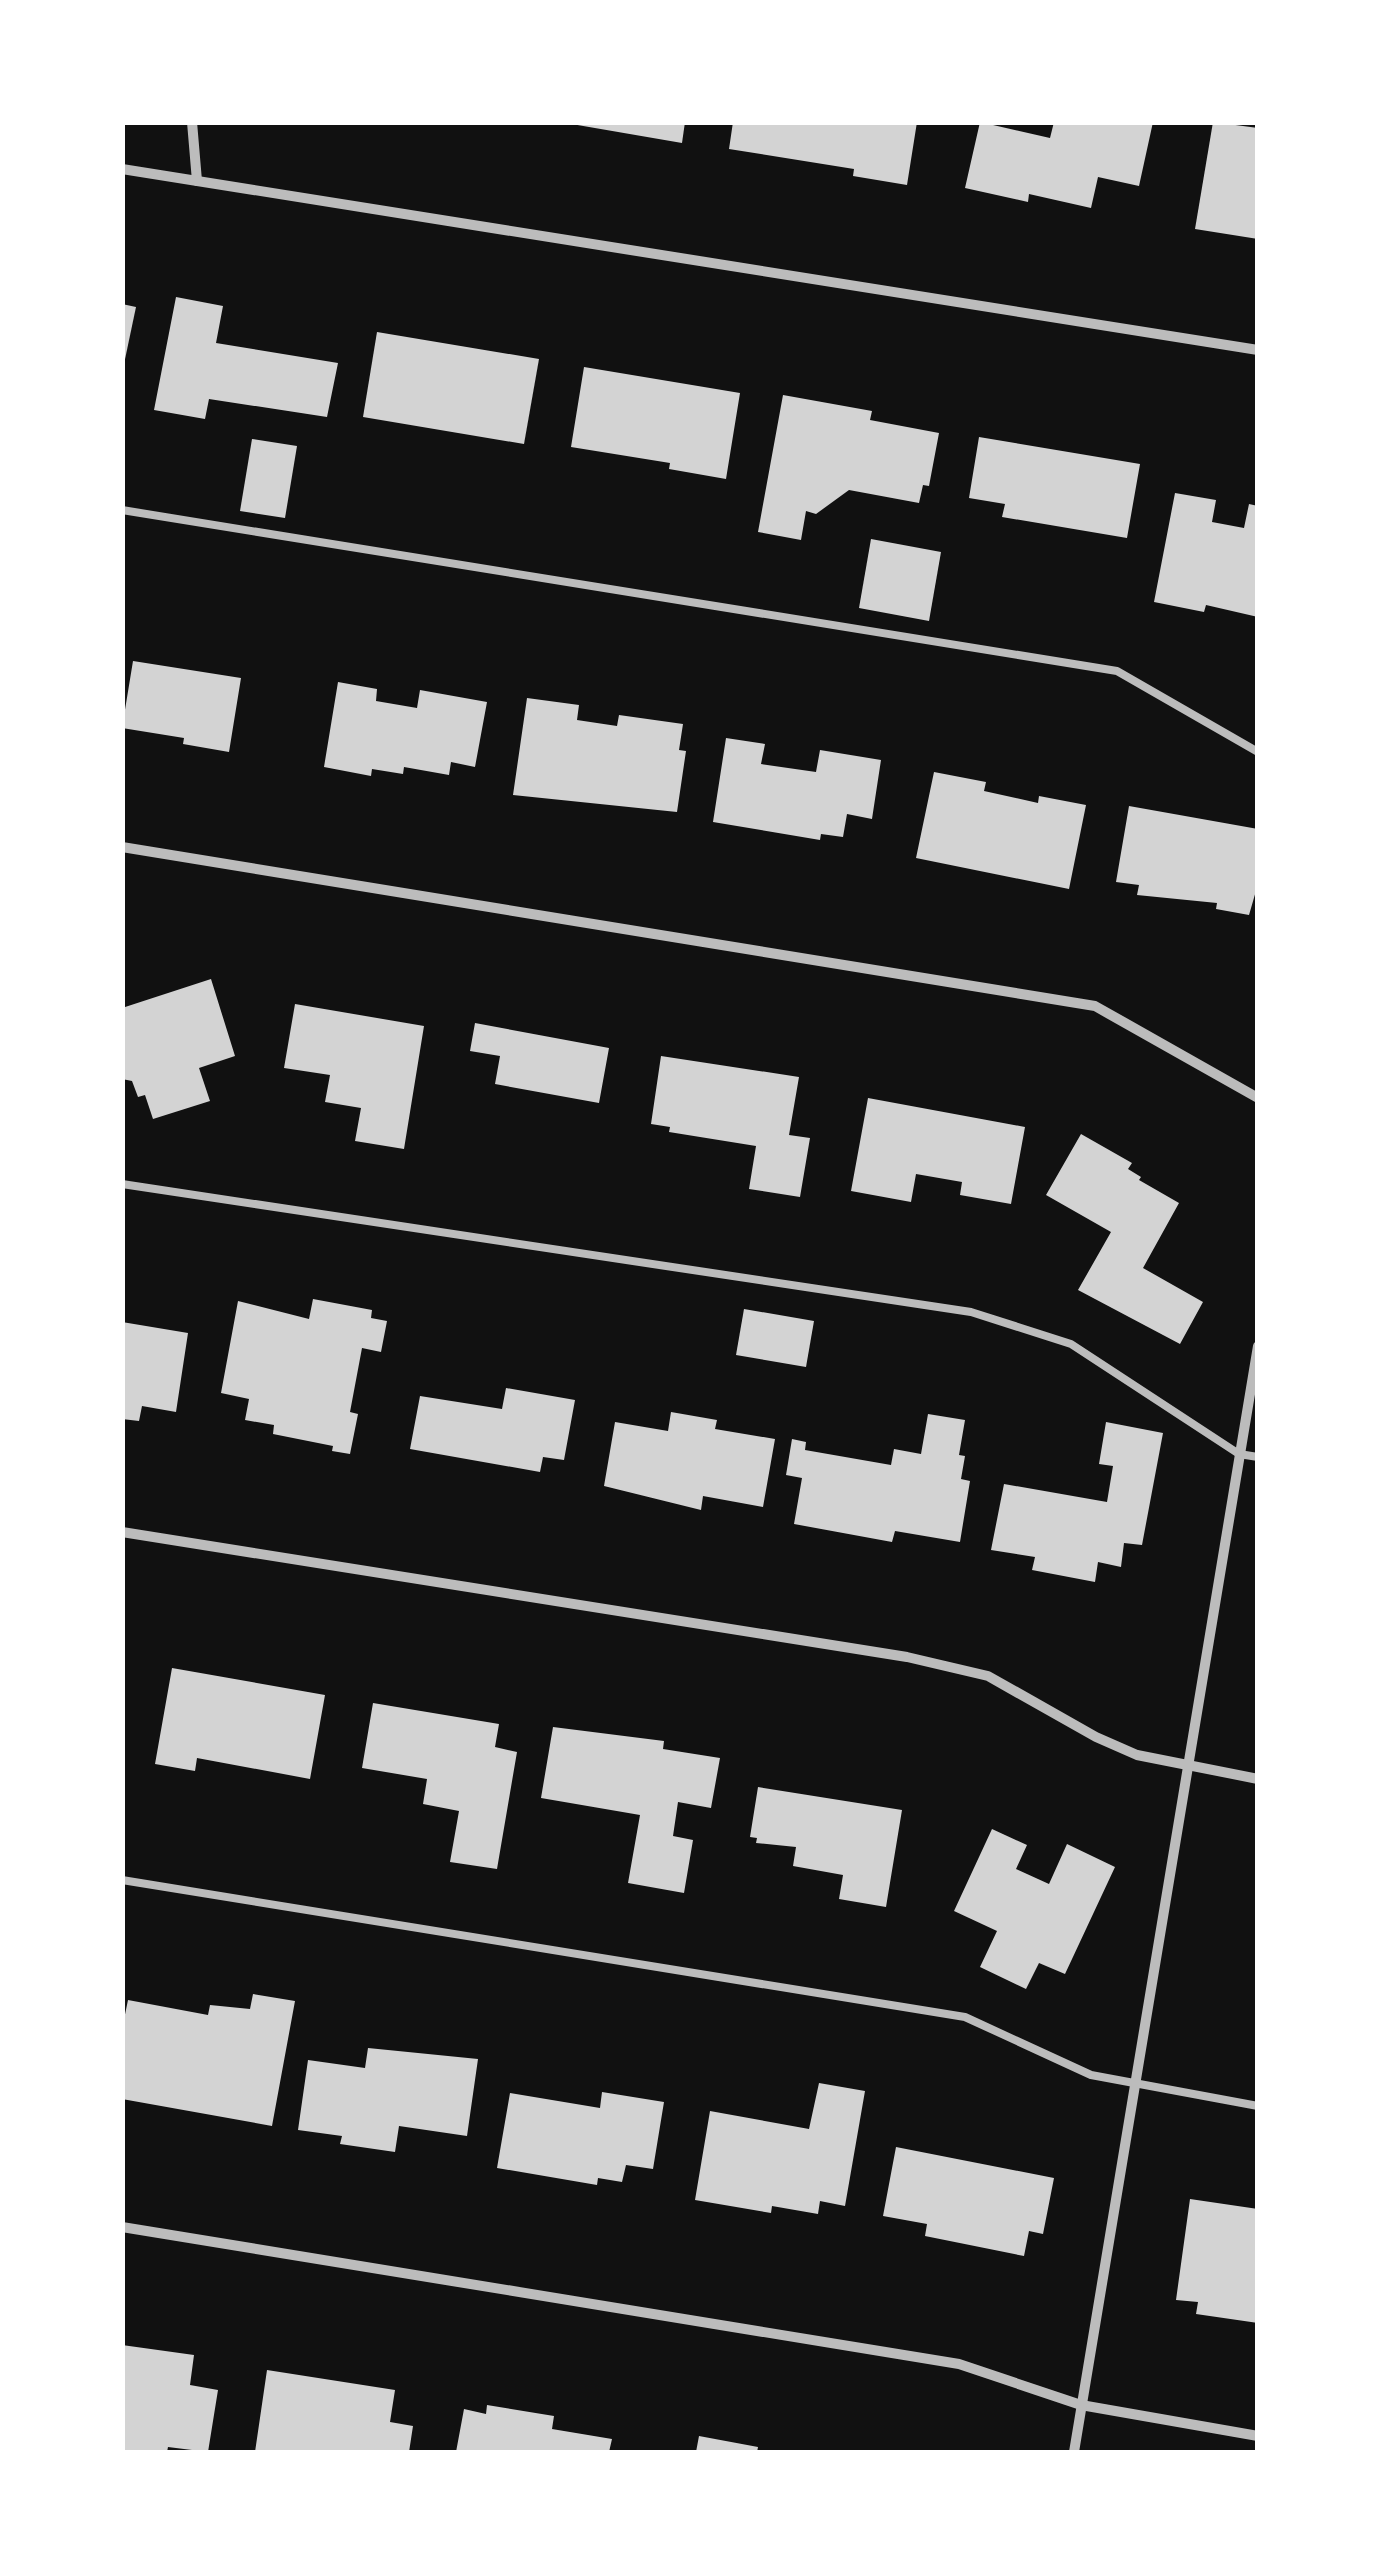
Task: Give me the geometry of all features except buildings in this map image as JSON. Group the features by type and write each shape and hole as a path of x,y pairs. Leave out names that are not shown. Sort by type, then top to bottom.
{"street":[{"path":"192,122 196,180"},
{"path":"122,169 1258,350"},
{"path":"122,847 1096,1006 1258,1098"},
{"path":"1074,2452 1184,1766 1258,1346"},
{"path":"122,1532 906,1657 988,1676 1096,1738 1137,1755 1258,1778"},
{"path":"122,2228 959,2364 1081,2406 1258,2436"}],"lane":[{"path":"122,510 1117,671 1258,752"},
{"path":"122,1184 972,1312 1071,1344 1239,1454 1258,1457"},
{"path":"122,1880 965,2017 1091,2075 1258,2106"}]}
